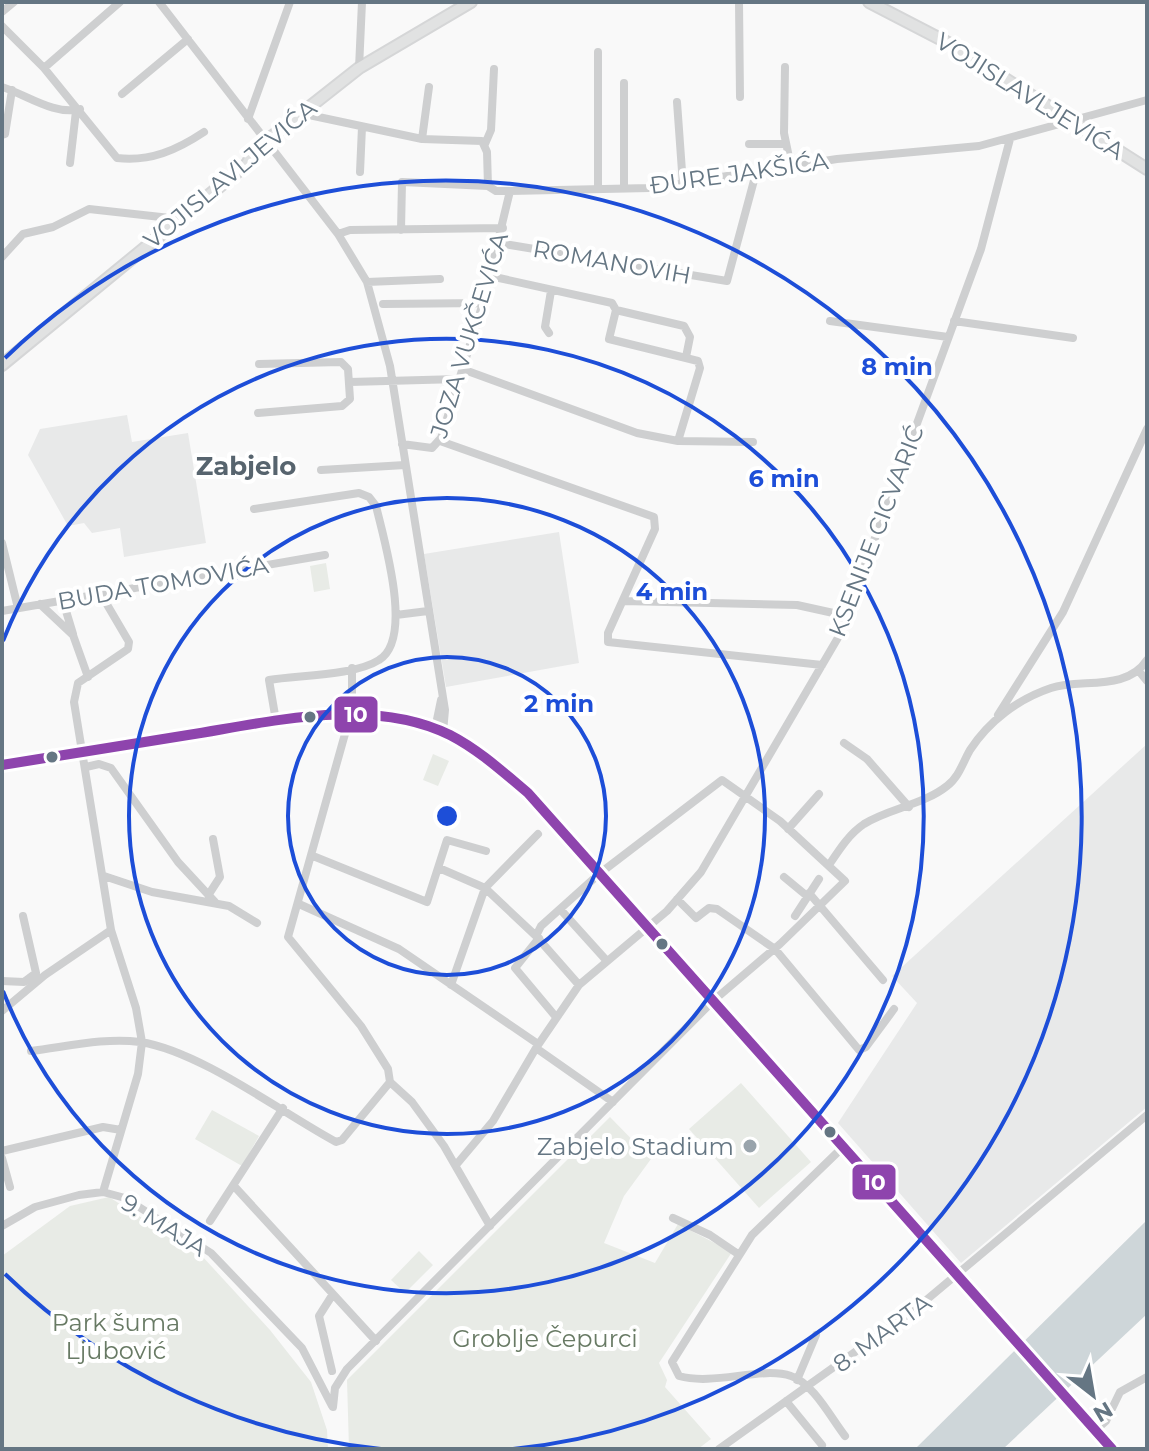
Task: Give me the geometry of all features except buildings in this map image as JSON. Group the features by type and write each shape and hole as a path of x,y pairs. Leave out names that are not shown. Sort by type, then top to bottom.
{"main road":[{"name":"VOJISLAVLJEVIĆA","path":"2,365 247,164 266,142 303,111 359,68 457,5 471,2"},
{"name":"VOJISLAVLJEVIĆA","path":"869,2 952,45 1147,169"}],"street":[{"path":"2,12 14,2"},
{"path":"44,68 120,2"},
{"path":"159,2 338,234 367,282 383,330 392,380 446,719 439,731"},
{"path":"248,119 290,2"},
{"path":"359,68 362,2"},
{"path":"739,2 740,97"},
{"path":"2,26 44,68 117,158 154,156 175,149 204,132"},
{"path":"122,94 188,39"},
{"path":"598,52 598,188"},
{"path":"785,67 786,144 791,167"},
{"path":"488,186 485,144 491,130 494,69"},
{"path":"624,83 624,187"},
{"path":"2,87 38,102 78,110"},
{"path":"422,139 429,87"},
{"path":"2,135 5,134 12,90"},
{"name":"ĐURE JAKŠIĆA","path":"401,230 402,182 488,186 496,191 683,185 837,159 979,146 1147,100"},
{"path":"677,102 683,185"},
{"path":"70,163 78,110"},
{"path":"303,111 422,139 476,140 485,144"},
{"path":"360,172 362,127"},
{"name":"KSENIJE CICVARIĆ","path":"606,960 647,928 701,872 822,665 847,616 986,231 1010,139"},
{"path":"749,144 786,144"},
{"name":"ROMANOVIH","path":"498,243 727,281 756,173"},
{"name":"JOZA VUKČEVIĆA","path":"402,444 430,449 440,441 483,303 510,191"},
{"path":"2,257 23,234 53,227 89,209 179,219"},
{"path":"338,234 503,228"},
{"path":"490,276 612,303 616,310 609,339 698,361 700,368 678,441"},
{"path":"367,282 440,279"},
{"path":"549,333 545,327 551,291"},
{"path":"383,304 483,303"},
{"path":"616,310 684,326 690,337 686,357"},
{"path":"830,321 948,337"},
{"path":"954,321 1073,338"},
{"path":"258,413 345,406 350,399 348,369 341,362 259,364"},
{"path":"462,369 637,433 678,441 753,442"},
{"path":"350,382 459,379"},
{"path":"829,865 857,829 948,786 994,723 1063,612 1145,440 1147,429"},
{"path":"440,441 652,514 655,529 607,638 613,643 822,665"},
{"path":"321,470 405,465"},
{"path":"254,509 359,493 369,497 376,506 396,615 396,638 380,660 352,668 269,680 276,721"},
{"path":"2,543 18,608"},
{"name":"BUDA TOMOVIĆA","path":"2,611 325,555"},
{"path":"102,596 129,642 128,649 78,683 74,693 111,930 136,1008 142,1042 141,1062 103,1192"},
{"path":"63,601 88,677"},
{"path":"623,601 797,605 847,616"},
{"path":"40,604 73,635"},
{"path":"396,615 428,611"},
{"path":"994,723 1026,699 1052,688 1100,684 1138,670 1147,660"},
{"path":"352,668 350,714 288,940 361,1026 388,1069 390,1082 412,1102 456,1165 490,1226"},
{"path":"1138,670 1147,681"},
{"path":"2,765 276,721 350,714 386,717 439,731 483,755 511,778 599,874 1112,1449"},
{"path":"844,743 867,759 909,807"},
{"path":"86,767 99,764 111,768 195,883 212,898 235,908 257,923"},
{"path":"339,1381 322,1383 333,1407 339,1381 376,1341 713,1001 845,884 829,865 788,829 722,780 599,874 537,930 538,937 515,968 556,1017"},
{"path":"788,829 819,794"},
{"path":"451,985 485,888 538,834"},
{"path":"212,898 220,877 213,839"},
{"path":"313,856 427,902 447,840 486,851"},
{"path":"439,868 485,888 538,937 579,985"},
{"path":"104,876 152,892 186,898 212,898"},
{"path":"784,877 821,905 883,980"},
{"path":"795,916 819,879"},
{"path":"186,898 195,883"},
{"path":"677,899 696,918 709,908 717,909 775,949 859,1050 866,1047 894,1009"},
{"path":"299,904 392,945 613,1102"},
{"path":"456,1165 493,1121 537,1046 579,985 606,960 560,909"},
{"path":"23,916 39,975"},
{"path":"2,981 24,982 39,975 111,930"},
{"path":"2,1011 39,975"},
{"path":"31,1051 121,1041 142,1042 181,1056 283,1108 340,1142 390,1082"},
{"path":"210,1221 283,1108"},
{"name":"8. MARTA","path":"719,1449 958,1275 1147,1115"},
{"path":"2,1151 103,1127 121,1130"},
{"path":"843,1147 782,1203 738,1254 673,1358 672,1365 679,1376 698,1381 788,1375 806,1387 845,1436"},
{"path":"2,1158 10,1187"},
{"path":"234,1186 376,1341"},
{"name":"9. MAJA","path":"2,1226 40,1205 103,1192 125,1198 211,1253 295,1339 322,1383"},
{"path":"673,1218 710,1235 738,1254"},
{"path":"332,1371 319,1316 333,1294"},
{"path":"797,1380 816,1335"},
{"path":"1097,1429 1106,1421 1123,1389 1147,1377"},
{"path":"786,1401 822,1445"}],"shaded area":[{"path":"127,415 132,442 188,433 206,543 124,557 120,528 92,533 84,523 68,526 28,455 40,429"},
{"path":"559,532 579,663 446,687 424,554"},
{"path":"1147,744 1147,1107 961,1263 838,1123 917,1003 892,976"},
{"path":"1147,1220 1147,1314 1003,1449 915,1449"}],"green space":[{"path":"326,563 330,589 314,592 310,566"},
{"path":"433,754 449,761 438,786 423,780"},
{"name":"Zabjelo Stadium","path":"741,1083 811,1162 759,1208 689,1129"},
{"path":"212,1110 259,1136 242,1166 195,1139"},
{"name":"Groblje Čepurci","path":"610,1117 651,1159 624,1196 604,1243 655,1263 678,1224 732,1252 659,1363 667,1380 665,1387 711,1439 698,1449 349,1449 347,1380"},
{"name":"Park šuma Ljubović","path":"109,1197 202,1256 270,1330 311,1382 327,1430 328,1449 2,1449 2,1256 70,1206"},
{"path":"419,1251 433,1265 405,1293 391,1280"}],"transit line":[{"name":"10","path":"2,765 286,719 354,714 420,723 461,741 528,793 1112,1449"}],"place":[{"name":"Zabjelo Stadium","path":"750,1146"}],"district":[{"name":"Zabjelo","path":"246,466"}]}
